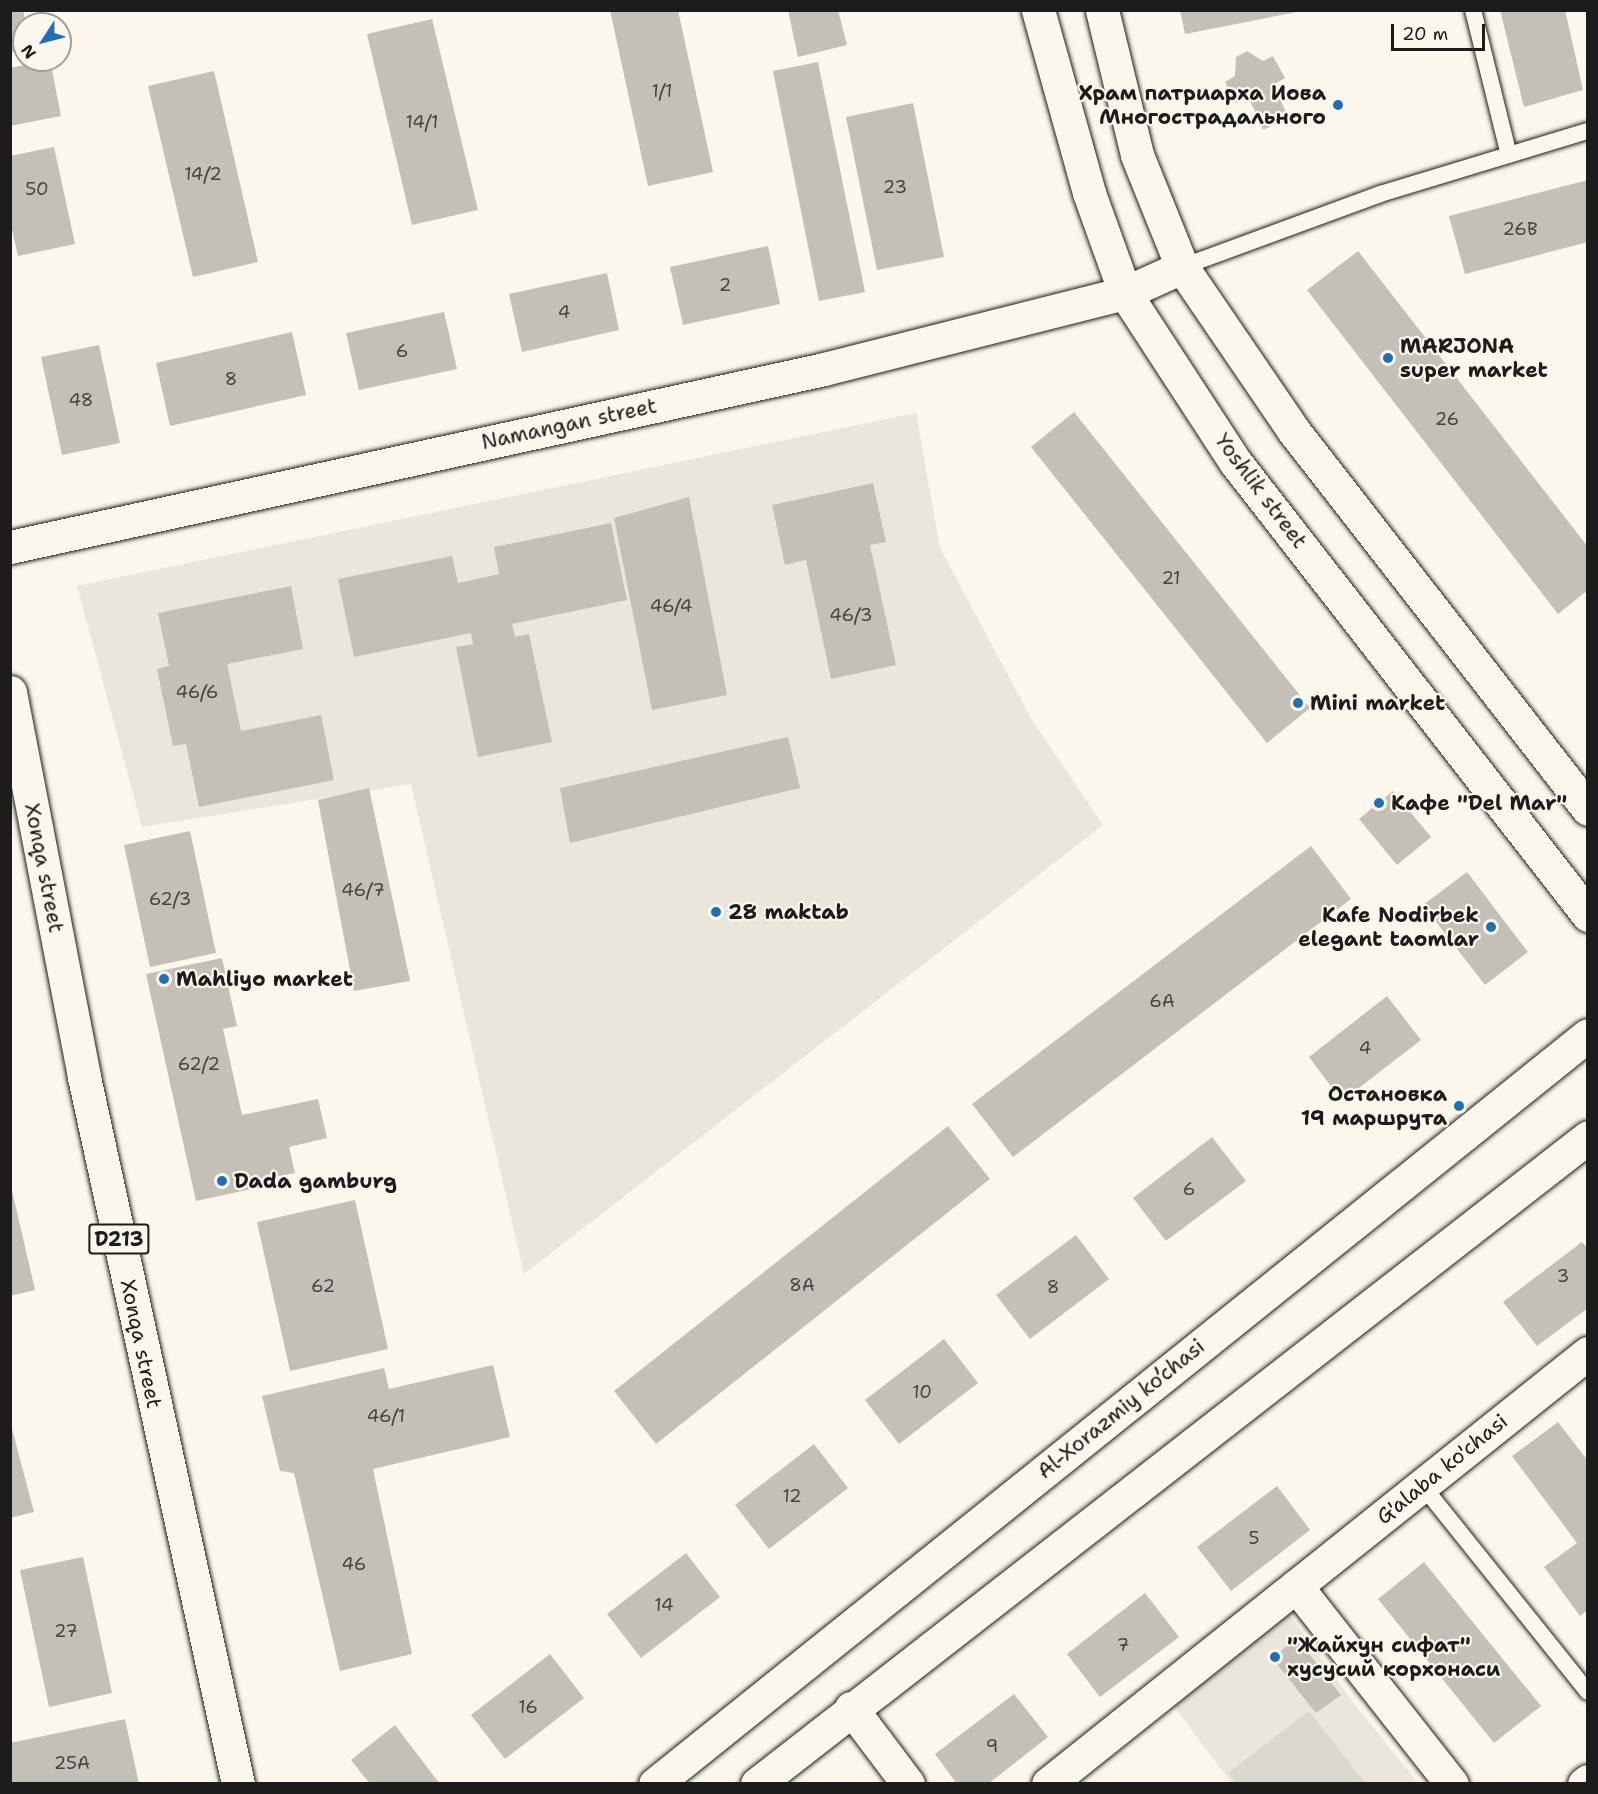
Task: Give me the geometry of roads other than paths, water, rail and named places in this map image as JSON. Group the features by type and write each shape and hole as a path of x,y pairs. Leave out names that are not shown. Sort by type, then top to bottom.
{"main road":[{"name":"Yoshlik street","path":"1038,10 1089,193 1125,293 1236,463 1587,915"},
{"path":"1102,10 1137,155 1182,267 1293,430 1587,809"},
{"name":"Namangan street","path":"10,547 824,369 1125,293 1182,267"},
{"name":"Xonqa street","path":"10,692 87,1088 238,1784"},
{"name":"Al-Xorazmiy ko’chasi","path":"655,1784 1587,1035"},
{"path":"757,1784 851,1708 1587,1137"},
{"name":"G'alaba ko'chasi","path":"1048,1784 1587,1353"},
{"path":"1296,1586 1452,1784"},
{"path":"851,1708 908,1784"}],"lane":[{"path":"1473,10 1509,155"},
{"path":"1182,267 1380,194 1587,131"},
{"path":"1422,1485 1587,1692"}],"place":[{"name":"Храм патриарха Иова Многострадального","path":"1338,105"},
{"name":"MARJONA super market","path":"1388,358"},
{"name":"Mini market","path":"1298,703"},
{"name":"Кафе \"Del Mar\"","path":"1379,803"},
{"name":"28 maktab","path":"716,912"},
{"name":"Kafe Nodirbek elegant taomlar","path":"1491,927"},
{"name":"Mahliyo market","path":"164,979"},
{"name":"Остановка 19 маршрута","path":"1459,1106"},
{"name":"Dada gamburg","path":"222,1181"},
{"name":"\"Жайхун сифат\" хусусий корхонаси","path":"1275,1657"}]}
